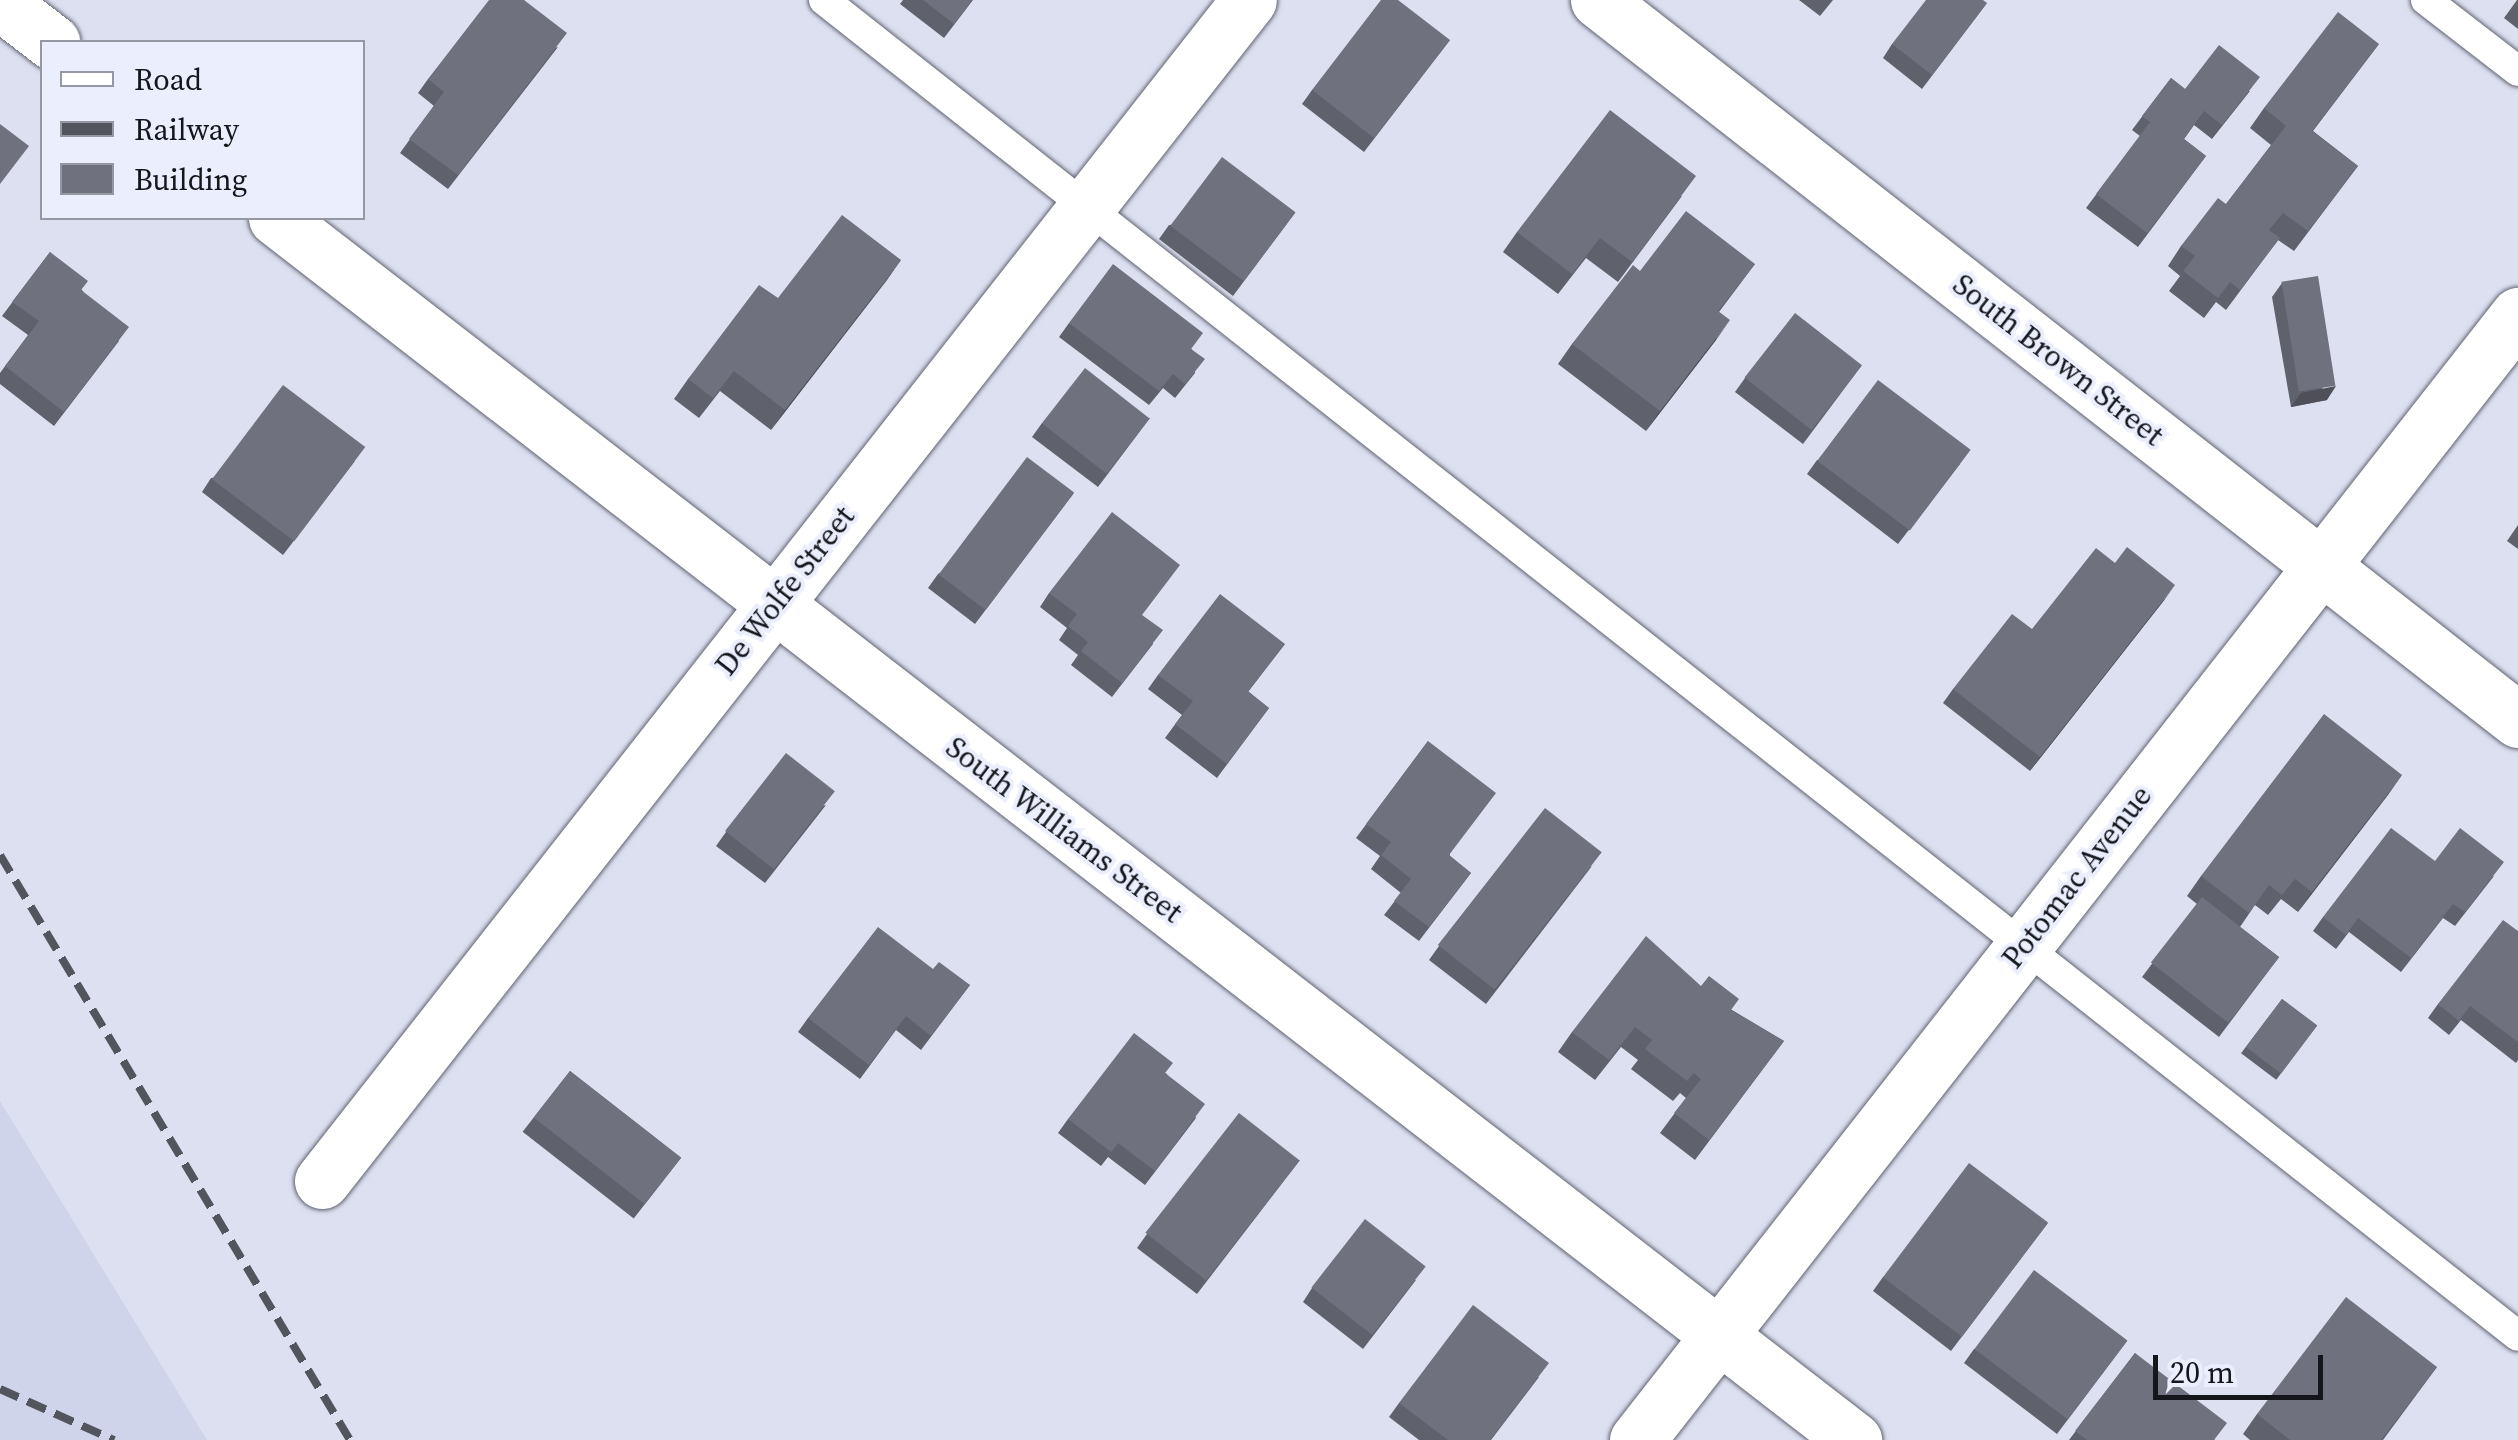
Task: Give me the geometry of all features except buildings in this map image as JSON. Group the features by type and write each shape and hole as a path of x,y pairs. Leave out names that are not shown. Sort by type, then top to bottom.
{"street":[{"name":"De Wolfe Street","path":"322,1181 1248,0"},
{"name":"South Brown Street","path":"1598,0 2518,720"},
{"path":"0,2 49,40"},
{"name":"South Williams Street","path":"279,220 773,606 1720,1332 1854,1440"},
{"name":"Potomac Avenue","path":"1636,1440 2518,315"}],"lane":[{"path":"824,0 2518,1336"},
{"path":"2426,0 2518,71"}],"shaded area":[{"path":"0,1101 207,1440 0,1440"}],"railway":[{"path":"0,855 350,1440"},
{"path":"0,1389 114,1440"}]}
